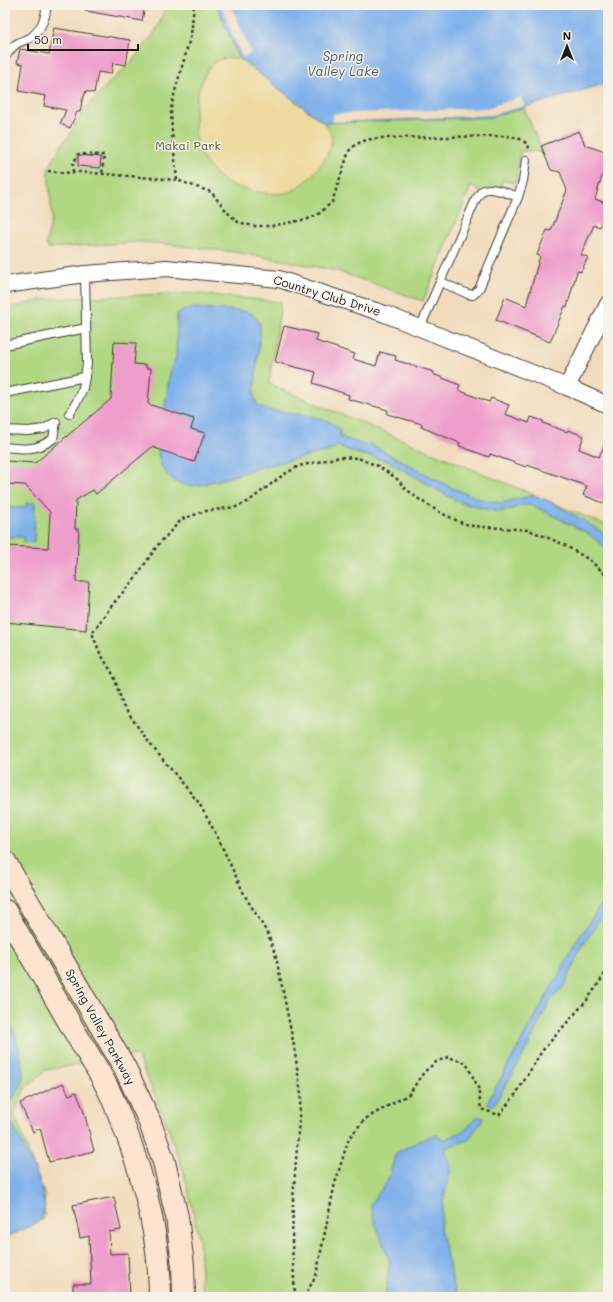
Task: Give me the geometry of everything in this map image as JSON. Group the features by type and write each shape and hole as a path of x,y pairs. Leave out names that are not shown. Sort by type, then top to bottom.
{"street":[{"name":"Country Club Drive","path":"5,285 85,274 166,268 278,279 385,314 608,405"},
{"path":"567,387 608,304"},
{"name":"Spring Valley Parkway","path":"5,862 125,1068 148,1120 164,1162 177,1217 183,1266 184,1297"},
{"name":"Spring Valley Parkway","path":"5,911 110,1094 131,1144 145,1191 154,1231 160,1297"}],"lane":[{"path":"5,57 18,43 30,38 36,33 44,19 46,5"},
{"path":"441,282 473,295 479,289 518,197 523,181 526,160"},
{"path":"420,328 476,199 486,189 492,189 518,197"},
{"path":"69,414 83,388 87,364 85,274"},
{"path":"5,345 86,328"},
{"path":"5,393 85,377"},
{"path":"5,430 28,431 44,429 56,422 53,439 44,445 35,448 5,447"}],"path":[{"path":"177,180 171,109 190,35 194,5"},
{"path":"48,171 63,173 80,172 177,180 211,192 228,213 238,222 253,226 271,226 308,219 320,213 332,202 349,151 354,145 364,140 380,138 506,136 522,140 530,151"},
{"path":"74,172 74,164 78,154 93,153 104,155 102,174"},
{"path":"295,1297 292,1243 293,1200 301,1094 294,1046 276,957 268,934 246,896 199,803 150,744 123,706 114,676 100,653 92,634 113,604 136,577 157,546 182,519 206,511 236,507 249,501 283,475 299,466 340,457 358,458 378,466 396,478 417,498 441,513 462,523 473,526 529,530 563,544 588,559 608,578"},
{"path":"304,1297 316,1276 335,1183 349,1138 365,1118 409,1094 424,1072 436,1062 448,1057 466,1063 478,1087 481,1110 499,1115 516,1094 542,1051 587,1000 604,977 608,968"}],"green space":[{"name":"Makai Park","path":"166,5 217,5 239,59 324,123 491,117 524,108 543,152 520,151 515,183 502,180 501,187 493,194 485,195 471,186 423,301 337,271 234,252 138,242 48,248 46,244 52,218 48,169 84,110 109,83 129,65 153,35 159,25"},
{"path":"189,293 281,302 269,384 608,526 608,1288 603,1293 590,1297 202,1297 199,1238 184,1172 162,1112 137,1055 46,1070 25,1088 14,1114 45,1196 44,1219 5,1238 5,309 46,299"}],"sand":[{"path":"226,58 239,58 324,123 329,130 332,139 331,145 324,160 306,181 293,191 282,194 269,194 232,185 221,179 210,169 199,151 196,143 195,111 197,96 206,72 212,64 217,61"}],"water":[{"name":"Spring Valley Lake","path":"217,5 608,5 608,83 491,117 324,123 239,58"},
{"path":"195,308 243,311 251,313 256,318 260,325 254,393 258,406 268,410 320,418 331,423 338,429 341,437 364,445 370,444 452,488 480,499 501,503 534,495 551,502 600,531 608,538 608,550 589,534 534,506 522,505 498,512 458,502 388,461 359,454 337,446 333,450 256,468 200,485 191,486 176,482 166,473 161,465 158,453 169,378 172,366 176,359 177,314 185,310"},
{"path":"26,503 35,503 34,542 24,542 24,537 5,537 5,507 25,508"},
{"path":"608,895 608,907 585,942 564,986 550,1001 522,1058 493,1106 487,1103 581,934"},
{"path":"5,1011 19,1045 23,1074 21,1085 6,1111 39,1179 45,1207 40,1221 5,1238"},
{"path":"478,1116 484,1118 468,1140 445,1148 451,1168 444,1196 440,1229 457,1297 385,1297 390,1262 370,1205 387,1182 396,1153 436,1134 443,1140 464,1131"}],"pier":[{"path":"221,5 231,5 251,53 242,57"},
{"path":"521,97 524,106 491,115 333,122 333,114 487,108"}],"building":[{"path":"86,5 145,5 142,21 86,11"},
{"path":"54,28 130,40 126,65 113,63 111,74 98,72 94,93 86,91 80,112 77,112 70,128 60,124 66,110 44,106 46,96 19,91 23,64 17,63 20,49 49,54"},
{"path":"579,131 585,145 608,153 595,199 608,204 608,209 600,227 594,225 581,255 588,257 581,272 577,271 567,307 565,306 550,342 496,320 505,297 526,306 540,256 537,255 547,230 551,231 567,190 560,172 551,170 541,146"},
{"path":"78,155 101,157 100,168 78,166"},
{"path":"284,326 318,334 316,341 355,354 353,359 376,366 380,352 396,356 395,360 434,372 433,374 460,385 458,390 489,402 491,398 509,405 505,414 529,423 531,417 567,432 568,430 584,436 579,449 599,457 608,437 608,505 583,495 587,486 527,465 526,467 490,454 489,457 459,446 460,443 421,427 422,424 387,414 388,410 348,399 349,395 313,383 316,372 275,362"},
{"path":"114,342 136,343 134,364 146,365 146,368 151,368 148,404 194,419 191,429 205,433 194,462 152,447 96,494 93,490 76,500 75,529 79,529 76,582 89,582 86,630 5,622 5,546 48,548 50,512 25,485 5,484 5,461 35,463 111,399"},
{"path":"63,1083 69,1095 76,1092 83,1108 94,1151 49,1162 40,1128 33,1132 20,1103"},
{"path":"114,1197 121,1230 109,1232 110,1254 128,1253 130,1297 73,1297 73,1284 91,1284 89,1236 80,1238 73,1205"}]}
